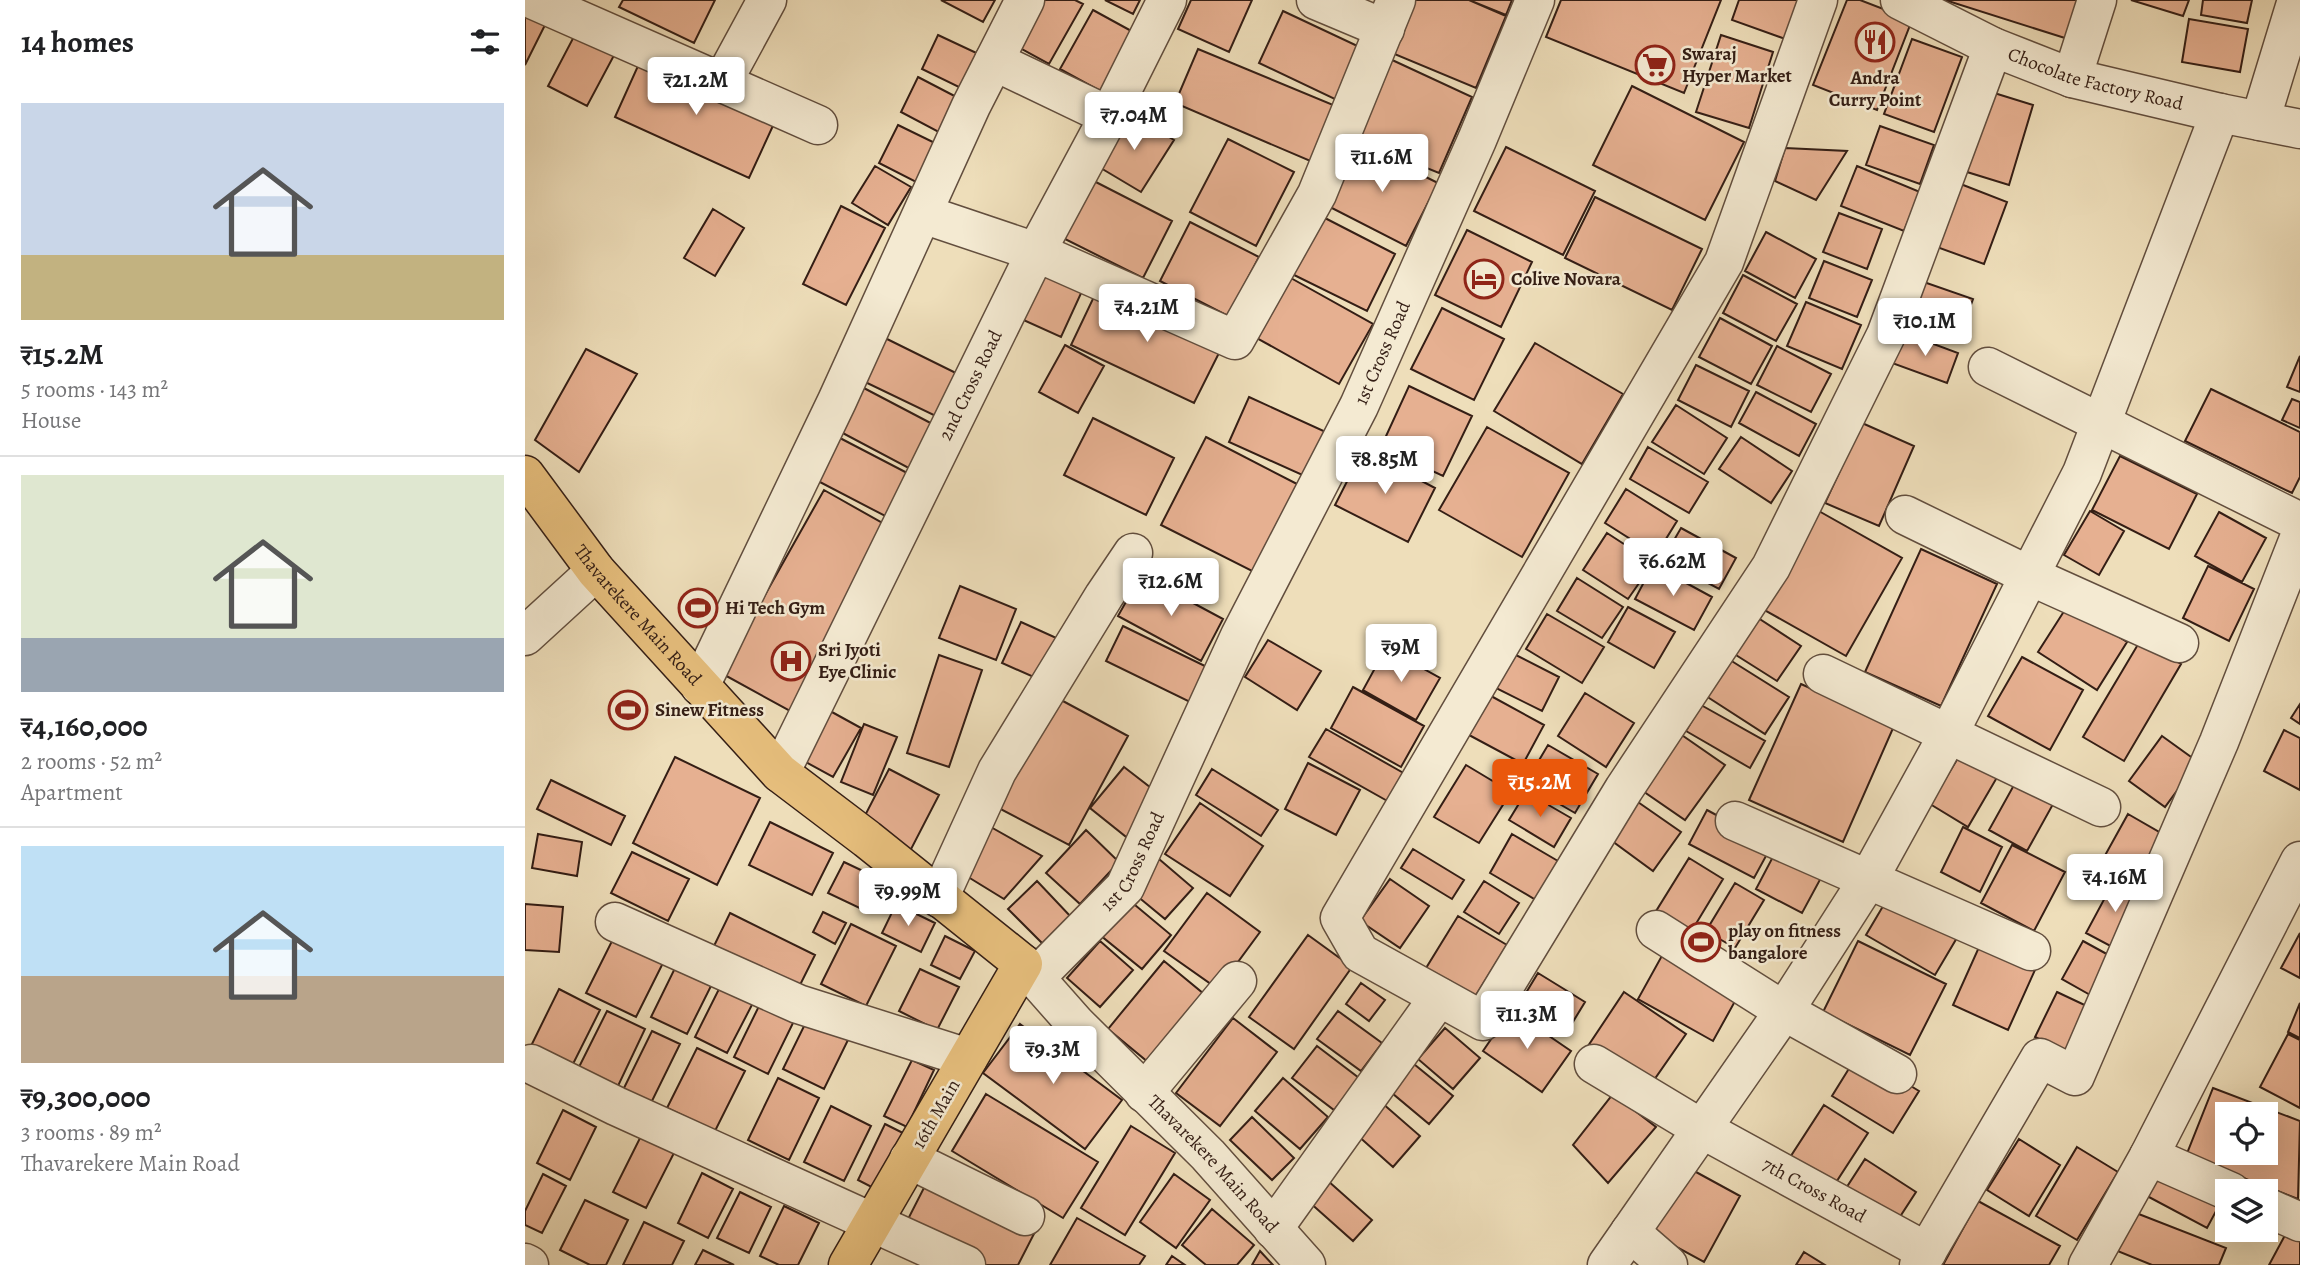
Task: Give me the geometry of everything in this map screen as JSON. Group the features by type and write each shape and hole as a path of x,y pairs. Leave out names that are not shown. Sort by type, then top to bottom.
{"main road":[{"name":"Thavarekere Main Road","path":"525,475 596,570 780,773 867,839 1029,971"},
{"name":"16th Main","path":"848,1265 968,1058 1029,971"}],"street":[{"path":"534,0 818,125"},
{"path":"722,83 767,0"},
{"path":"700,686 1025,0"},
{"name":"2nd Cross Road","path":"780,773 1036,252 1167,0"},
{"path":"923,214 1036,252 1235,340 1317,194 1390,15 1316,0"},
{"name":"1st Cross Road","path":"1029,971 1125,887 1240,636 1359,406 1477,141 1535,0"},
{"path":"1818,0 1724,262 1340,918 1360,953 1483,1021 1624,789 1771,567 1886,335 1993,47"},
{"name":"Chocolate Factory Road","path":"1902,0 1993,47 2072,78 2300,129"},
{"path":"2072,78 2097,0"},
{"path":"2260,121 2297,0"},
{"path":"994,61 1109,116"},
{"path":"1607,1265 1784,1011 1868,880 1949,733 2081,473 2220,113"},
{"path":"1988,367 2300,522"},
{"path":"1905,515 2028,575 2179,643"},
{"path":"1923,1259 2041,1058 2075,1076 2219,742 2300,536"},
{"path":"940,898 997,772 1104,596 1133,554"},
{"path":"525,635 596,570"},
{"path":"1823,674 2101,807"},
{"path":"1735,821 2031,951"},
{"path":"2088,1265 2149,1156 2300,862"},
{"path":"615,922 798,1004 968,1058"},
{"path":"1656,930 1784,1011 1897,1074"},
{"name":"Thavarekere Main Road","path":"1029,971 1076,1024 1208,1155 1306,1265"},
{"path":"1144,1093 1237,981"},
{"path":"1273,1229 1439,997"},
{"path":"531,1064 616,1106 966,1265"},
{"name":"7th Cross Road","path":"1594,1064 1923,1259"},
{"path":"2149,1156 2215,1185"},
{"path":"909,1159 1025,1216"},
{"path":"2278,1212 2300,1222"},
{"path":"1630,1232 1668,1265"}],"building":[{"path":"623,0 715,0 694,43 619,7"},
{"path":"941,0 995,0 983,22"},
{"path":"1034,0 1075,0 1083,4 1049,64 1009,42"},
{"path":"1105,0 1140,0 1133,14"},
{"path":"1191,0 1252,0 1229,52 1178,29"},
{"path":"1413,0 1469,0 1506,16 1476,88 1392,53"},
{"path":"1469,0 1512,0 1506,15"},
{"name":"Swaraj Hyper Market","path":"1561,0 1721,0 1684,93 1546,37"},
{"path":"1739,0 1803,0 1788,40 1732,20"},
{"path":"1847,0 1860,0 1912,20 1877,110 1813,85"},
{"path":"1945,0 2081,0 2068,39"},
{"path":"2131,0 2189,0 2183,16"},
{"path":"2203,0 2252,0 2247,23 2201,15"},
{"path":"525,8 548,19 525,65"},
{"path":"1093,10 1135,33 1102,92 1060,69"},
{"path":"1283,11 1366,50 1341,102 1259,63"},
{"path":"2189,19 2248,29 2240,72 2182,62"},
{"path":"580,25 619,46 587,106 548,86"},
{"path":"938,35 985,57 969,92 922,69"},
{"path":"1721,35 1773,52 1749,128 1696,112"},
{"path":"1912,39 1962,57 1934,132 1884,114"},
{"path":"1198,49 1338,107 1315,163 1175,103"},
{"path":"642,57 777,117 749,178 615,117"},
{"path":"1390,59 1472,97 1439,173 1357,140"},
{"path":"918,77 968,103 950,138 901,112"},
{"path":"1632,86 1744,142 1705,220 1593,165"},
{"path":"1991,92 2033,105 2009,185 1967,172"},
{"path":"1127,112 1174,140 1141,192 1094,164"},
{"path":"898,125 939,145 920,184 879,163"},
{"path":"1880,126 1934,145 1920,184 1866,165"},
{"path":"1228,139 1294,172 1256,246 1190,212"},
{"path":"1357,143 1438,183 1406,246 1326,205"},
{"path":"1506,147 1595,191 1563,255 1474,211"},
{"path":"1785,148 1847,151 1816,200 1775,181"},
{"path":"875,166 911,187 888,225 852,203"},
{"path":"1857,166 1920,192 1904,231 1841,206"},
{"path":"1088,178 1172,221 1143,278 1059,236"},
{"path":"1958,183 2007,202 1984,264 1934,246"},
{"path":"1595,197 1702,249 1672,310 1565,258"},
{"path":"841,206 885,228 846,305 803,284"},
{"path":"713,209 744,228 715,276 684,258"},
{"path":"1839,213 1882,229 1867,269 1823,252"},
{"path":"1321,216 1395,254 1367,311 1292,274"},
{"path":"1190,222 1259,257 1228,316 1160,281"},
{"name":"Colive Novara","path":"1467,230 1532,262 1501,327 1435,295"},
{"path":"1766,232 1816,259 1795,298 1745,271"},
{"path":"1046,259 1088,278 1061,337 1019,318"},
{"path":"1824,261 1872,280 1857,317 1809,298"},
{"path":"1743,275 1797,304 1776,341 1723,313"},
{"path":"1289,277 1373,324 1339,384 1255,337"},
{"path":"1918,280 1973,299 1958,341 1903,321"},
{"path":"1100,284 1224,343 1194,403 1071,345"},
{"path":"1806,302 1861,325 1842,369 1787,346"},
{"path":"1442,308 1504,339 1474,400 1411,369"},
{"path":"1720,318 1772,346 1751,384 1699,357"},
{"path":"1904,333 1958,353 1947,383 1892,363"},
{"path":"885,338 966,378 944,420 863,381"},
{"path":"1535,343 1623,394 1582,464 1494,411"},
{"path":"1065,345 1104,366 1078,413 1039,392"},
{"path":"1777,346 1831,374 1811,412 1757,385"},
{"path":"586,349 637,374 579,472 535,440"},
{"path":"2300,356 2300,392 2287,387"},
{"path":"1696,365 1749,391 1731,427 1678,400"},
{"path":"860,386 942,429 918,473 837,430"},
{"path":"1409,386 1472,416 1443,476 1381,447"},
{"path":"2211,389 2300,432 2300,477 2292,493 2185,441"},
{"path":"1756,392 1816,424 1799,456 1739,423"},
{"path":"1249,397 1328,433 1309,478 1229,442"},
{"path":"2292,399 2300,402 2300,428 2282,420"},
{"path":"1676,405 1727,438 1704,474 1652,442"},
{"path":"1093,418 1174,458 1146,515 1064,475"},
{"path":"1862,423 1914,446 1879,526 1825,503"},
{"path":"1487,427 1569,473 1522,557 1439,510"},
{"path":"838,437 913,476 891,519 816,480"},
{"path":"1206,437 1299,485 1254,572 1161,525"},
{"path":"1741,437 1792,471 1771,503 1719,469"},
{"path":"1648,447 1708,482 1689,513 1630,479"},
{"path":"1363,450 1435,488 1408,542 1335,505"},
{"path":"2120,456 2197,494 2169,549 2092,510"},
{"path":"1626,489 1677,521 1656,555 1605,523"},
{"path":"824,490 893,529 790,711 721,673"},
{"path":"1817,510 1902,558 1846,656 1761,608"},
{"path":"2090,511 2124,531 2099,575 2064,555"},
{"path":"2219,512 2266,538 2242,582 2195,556"},
{"path":"1681,528 1736,558 1719,589 1663,559"},
{"path":"1607,533 1653,563 1628,599 1583,570"},
{"path":"1921,549 1997,584 1941,706 1865,672"},
{"path":"1653,565 1712,597 1694,630 1635,599"},
{"path":"2208,566 2254,589 2229,641 2183,618"},
{"path":"1141,575 1223,619 1201,661 1118,616"},
{"path":"1577,578 1623,607 1602,638 1557,611"},
{"path":"960,586 1016,609 996,660 939,638"},
{"path":"2068,605 2127,642 2097,690 2038,652"},
{"path":"1628,607 1675,632 1654,668 1608,642"},
{"path":"1547,614 1604,647 1582,683 1526,649"},
{"path":"1752,614 1801,646 1777,681 1728,650"},
{"path":"1021,622 1063,641 1045,682 1002,663"},
{"path":"1123,626 1207,667 1190,702 1106,661"},
{"path":"1268,640 1321,671 1297,710 1245,677"},
{"path":"2140,641 2181,664 2124,761 2083,737"},
{"path":"1386,648 1440,678 1416,720 1363,690"},
{"path":"1504,649 1559,677 1542,711 1486,683"},
{"path":"939,655 982,670 949,767 907,753"},
{"path":"2022,657 2083,690 2050,750 1988,716"},
{"path":"1730,660 1789,697 1765,734 1706,696"},
{"path":"1801,684 1894,726 1843,842 1749,800"},
{"path":"1353,687 1424,726 1401,767 1331,728"},
{"path":"1048,693 1128,736 1069,845 989,803"},
{"path":"1585,693 1634,723 1606,767 1558,736"},
{"path":"1491,696 1544,725 1523,764 1469,735"},
{"path":"2300,704 2300,724 2291,718"},
{"path":"1701,705 1765,741 1750,768 1686,731"},
{"path":"821,706 861,728 833,777 793,755"},
{"path":"864,724 897,737 873,795 841,782"},
{"path":"1326,729 1407,775 1391,803 1309,757"},
{"path":"2284,730 2300,738 2300,790 2264,771"},
{"path":"1676,731 1725,765 1685,820 1637,787"},
{"path":"2162,736 2198,762 2165,807 2129,781"},
{"path":"1548,745 1598,774 1575,813 1525,784"},
{"path":"1961,753 1999,774 1968,827 1930,804"},
{"path":"675,757 760,798 717,885 633,843"},
{"path":"1308,763 1360,790 1336,835 1285,809"},
{"path":"1466,765 1511,792 1479,843 1434,817"},
{"path":"1124,767 1164,798 1130,840 1090,808"},
{"path":"889,769 939,795 908,855 858,829"},
{"path":"1212,769 1278,810 1261,836 1196,795"},
{"path":"2019,776 2057,797 2027,851 1989,830"},
{"path":"551,780 625,816 611,845 537,809"},
{"path":"1526,792 1571,818 1554,847 1509,820"},
{"path":"1635,800 1681,832 1653,871 1608,838"},
{"path":"1200,803 1263,846 1230,896 1165,854"},
{"path":"1707,810 1772,845 1754,878 1689,844"},
{"path":"2128,814 2166,836 2142,880 2103,859"},
{"path":"770,822 833,853 812,895 749,865"},
{"path":"989,826 1042,856 1004,899 960,872"},
{"path":"1963,827 2002,847 1980,892 1941,872"},
{"path":"1086,830 1119,862 1080,904 1046,873"},
{"path":"538,834 582,842 577,876 532,868"},
{"path":"1512,834 1558,861 1536,900 1490,873"},
{"path":"2012,845 2065,872 2034,931 1981,903"},
{"path":"1413,849 1464,880 1452,899 1401,868"},
{"path":"1776,851 1822,876 1802,913 1756,889"},
{"path":"632,852 689,879 668,921 611,893"},
{"path":"1689,858 1723,879 1688,937 1653,916"},
{"path":"1159,859 1193,888 1165,919 1131,891"},
{"path":"844,862 884,881 868,912 828,893"},
{"path":"1390,879 1429,906 1400,948 1360,921"},
{"path":"2115,879 2145,896 2116,949 2086,933"},
{"path":"1037,881 1072,918 1044,945 1008,909"},
{"path":"1484,881 1519,903 1499,934 1464,912"},
{"path":"1735,883 1764,900 1735,948 1706,931"},
{"path":"1207,893 1260,932 1218,989 1164,951"},
{"path":"1889,896 1958,936 1935,975 1866,935"},
{"path":"1129,900 1171,935 1142,969 1100,935"},
{"path":"525,904 563,907 559,952 525,950"},
{"path":"896,904 935,923 921,952 882,933"},
{"path":"823,912 846,923 835,944 813,932"},
{"path":"730,913 815,955 797,991 712,950"},
{"path":"1458,916 1507,945 1472,1002 1423,973"},
{"path":"851,924 896,946 866,1006 821,984"},
{"path":"2300,933 2300,978 2281,968"},
{"path":"1308,935 1352,967 1294,1049 1249,1017"},
{"path":"945,936 975,951 960,979 931,965"},
{"path":"1984,936 2039,961 2008,1030 1953,1005"},
{"path":"613,939 663,963 636,1017 586,993"},
{"path":"1100,941 1133,970 1100,1007 1067,978"},
{"path":"1858,941 1946,984 1910,1055 1823,1012"},
{"path":"2083,941 2114,958 2092,996 2062,979"},
{"path":"1664,952 1739,994 1713,1041 1638,999"},
{"path":"1164,961 1210,999 1154,1067 1108,1029"},
{"path":"677,964 713,982 687,1034 651,1017"},
{"path":"920,969 959,987 937,1030 899,1011"},
{"path":"1538,973 1585,1002 1568,1030 1521,1001"},
{"path":"722,983 755,999 727,1053 695,1037"},
{"path":"1361,983 1385,1000 1369,1021 1346,1004"},
{"path":"559,989 600,1010 571,1068 530,1048"},
{"path":"1624,992 1686,1034 1647,1090 1586,1049"},
{"path":"2057,992 2091,1008 2069,1053 2035,1037"},
{"path":"2300,1003 2300,1038 2288,1032"},
{"path":"760,1004 794,1021 768,1074 734,1057"},
{"path":"1511,1010 1571,1051 1542,1092 1483,1051"},
{"path":"607,1011 645,1029 618,1086 579,1067"},
{"path":"1338,1011 1382,1043 1361,1071 1317,1039"},
{"path":"1233,1018 1277,1052 1220,1126 1176,1093"},
{"path":"807,1020 848,1040 824,1089 783,1069"},
{"path":"1020,1024 1122,1100 1085,1149 983,1073"},
{"path":"1445,1028 1480,1058 1453,1089 1418,1059"},
{"path":"652,1031 680,1044 651,1103 623,1090"},
{"path":"2288,1034 2300,1040 2300,1108 2260,1087"},
{"path":"1317,1046 1359,1078 1334,1110 1292,1078"},
{"path":"697,1048 745,1071 715,1131 667,1108"},
{"path":"1858,1054 1919,1091 1893,1133 1832,1096"},
{"path":"912,1060 934,1070 907,1127 884,1116"},
{"path":"1409,1060 1453,1096 1429,1124 1386,1088"},
{"path":"778,1078 819,1098 789,1160 748,1140"},
{"path":"1283,1078 1328,1117 1300,1149 1255,1111"},
{"path":"2213,1088 2250,1102 2215,1102 2215,1165 2278,1165 2278,1113 2300,1121 2298,1199 2278,1191 2278,1179 2246,1179 2186,1156"},
{"path":"986,1094 1098,1162 1063,1218 952,1151"},
{"path":"1613,1094 1656,1127 1608,1183 1573,1145"},
{"path":"1374,1096 1420,1136 1393,1167 1347,1126"},
{"path":"1824,1105 1868,1133 1831,1190 1787,1162"},
{"path":"831,1106 871,1126 844,1181 804,1162"},
{"path":"563,1110 596,1127 570,1180 537,1163"},
{"path":"1252,1117 1294,1158 1272,1180 1230,1140"},
{"path":"885,1124 915,1139 887,1195 858,1180"},
{"path":"1131,1126 1175,1153 1125,1235 1081,1208"},
{"path":"642,1134 675,1151 646,1208 613,1192"},
{"path":"2019,1139 2060,1165 2029,1216 1987,1190"},
{"path":"2077,1147 2118,1172 2077,1240 2036,1216"},
{"path":"1865,1159 1916,1192 1892,1229 1841,1196"},
{"path":"1685,1166 1740,1196 1704,1262 1649,1232"},
{"path":"2161,1169 2215,1196 2215,1213 2207,1228 2147,1196"},
{"path":"1318,1172 1372,1220 1353,1241 1299,1193"},
{"path":"702,1173 733,1189 708,1238 678,1223"},
{"path":"543,1174 566,1186 542,1233 525,1225 525,1211"},
{"path":"931,1174 1037,1228 1018,1265 985,1265 905,1225"},
{"path":"1174,1174 1210,1200 1176,1248 1140,1222"},
{"path":"740,1192 771,1207 749,1253 717,1238"},
{"path":"585,1200 628,1220 606,1265 590,1265 560,1250"},
{"path":"1978,1201 2060,1246 2049,1265 1943,1265"},
{"path":"784,1206 819,1223 798,1265 779,1265 760,1256"},
{"path":"1212,1209 1254,1245 1237,1265 1206,1265 1182,1245"},
{"path":"2131,1211 2226,1248 2219,1265 2152,1265 2115,1250"},
{"path":"1077,1218 1145,1256 1139,1265 1050,1265"},
{"path":"644,1222 684,1241 672,1265 623,1265"},
{"path":"2291,1224 2300,1229 2300,1265 2269,1265"},
{"path":"703,1250 734,1265 695,1265"},
{"path":"1260,1251 1273,1265 1252,1265"},
{"path":"1804,1252 1825,1265 1796,1265"},
{"path":"1172,1256 1185,1265 1166,1265"}],"place":[{"name":"Andra Curry Point","path":"1875,42"},
{"name":"Swaraj Hyper Market","path":"1655,65"},
{"name":"Colive Novara","path":"1484,279"},
{"name":"Hi Tech Gym","path":"698,608"},
{"name":"Sri Jyoti Eye Clinic","path":"791,661"},
{"name":"Sinew Fitness","path":"628,710"},
{"name":"play on fitness bangalore","path":"1701,942"}]}
